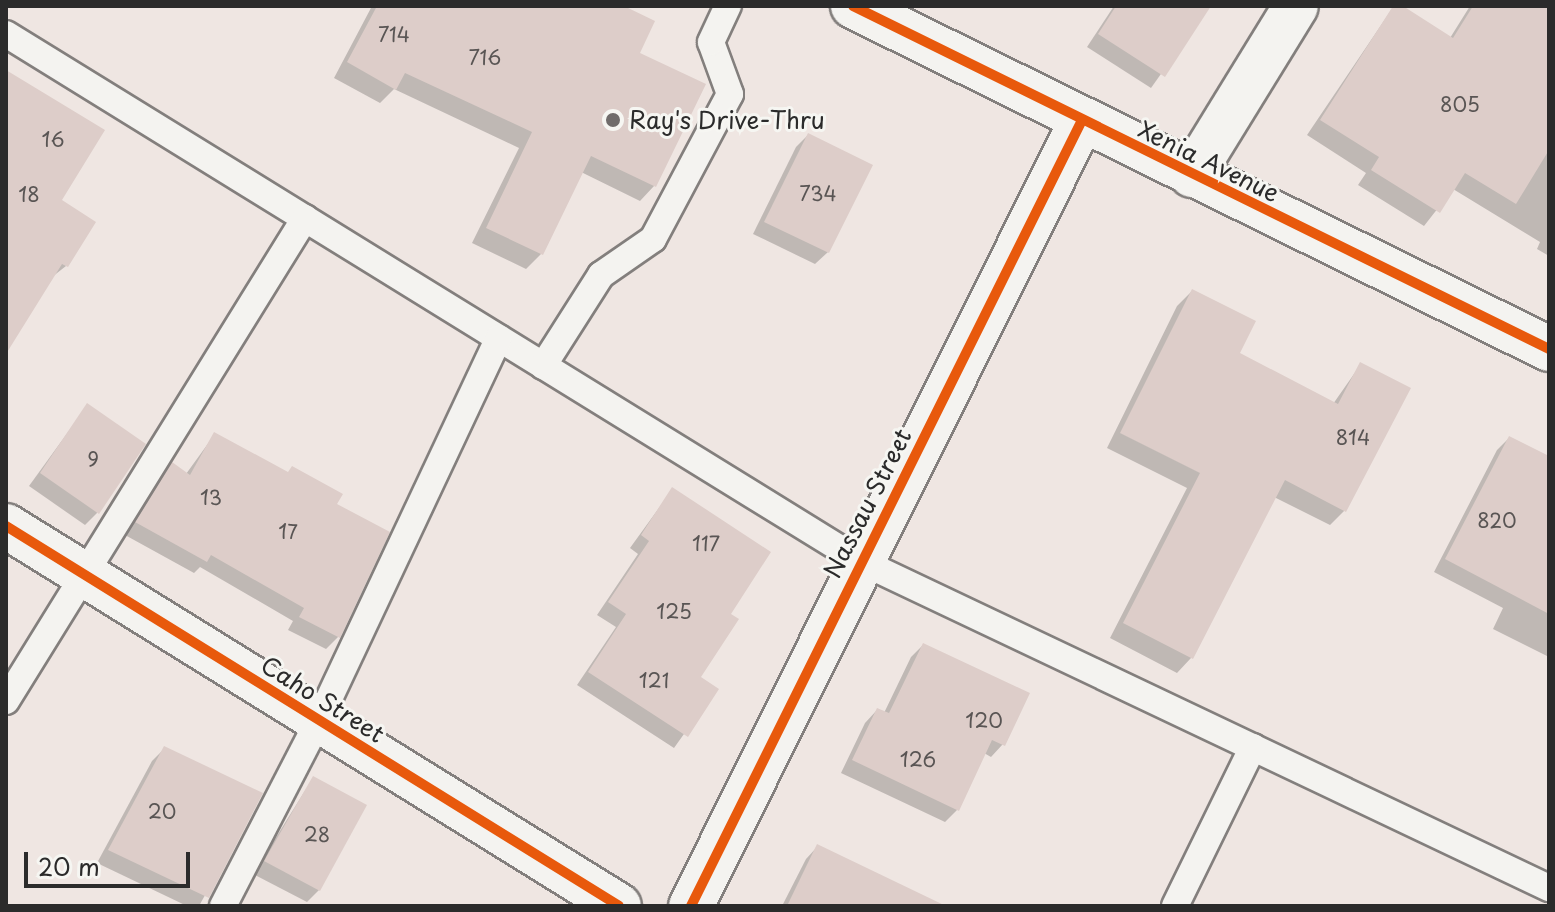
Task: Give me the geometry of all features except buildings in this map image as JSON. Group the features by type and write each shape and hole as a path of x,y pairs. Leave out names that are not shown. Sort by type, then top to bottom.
{"street":[{"name":"Xenia Avenue","path":"853,6 1549,349"},
{"path":"1192,175 1296,6"},
{"name":"Nassau Street","path":"691,906 1082,120"},
{"name":"Caho Street","path":"6,526 619,906"}],"lane":[{"path":"543,366 601,275 653,239 730,94 711,42 728,6"},
{"path":"6,34 860,561 1549,888"},
{"path":"6,701 305,218"},
{"path":"223,906 319,720 499,338"},
{"path":"1175,906 1253,747"}],"cycle path":[{"path":"853,6 1549,349"},
{"path":"691,906 1082,120"},
{"path":"6,526 619,906"}],"place":[{"name":"Ray's Drive-Thru","path":"613,120"}]}
